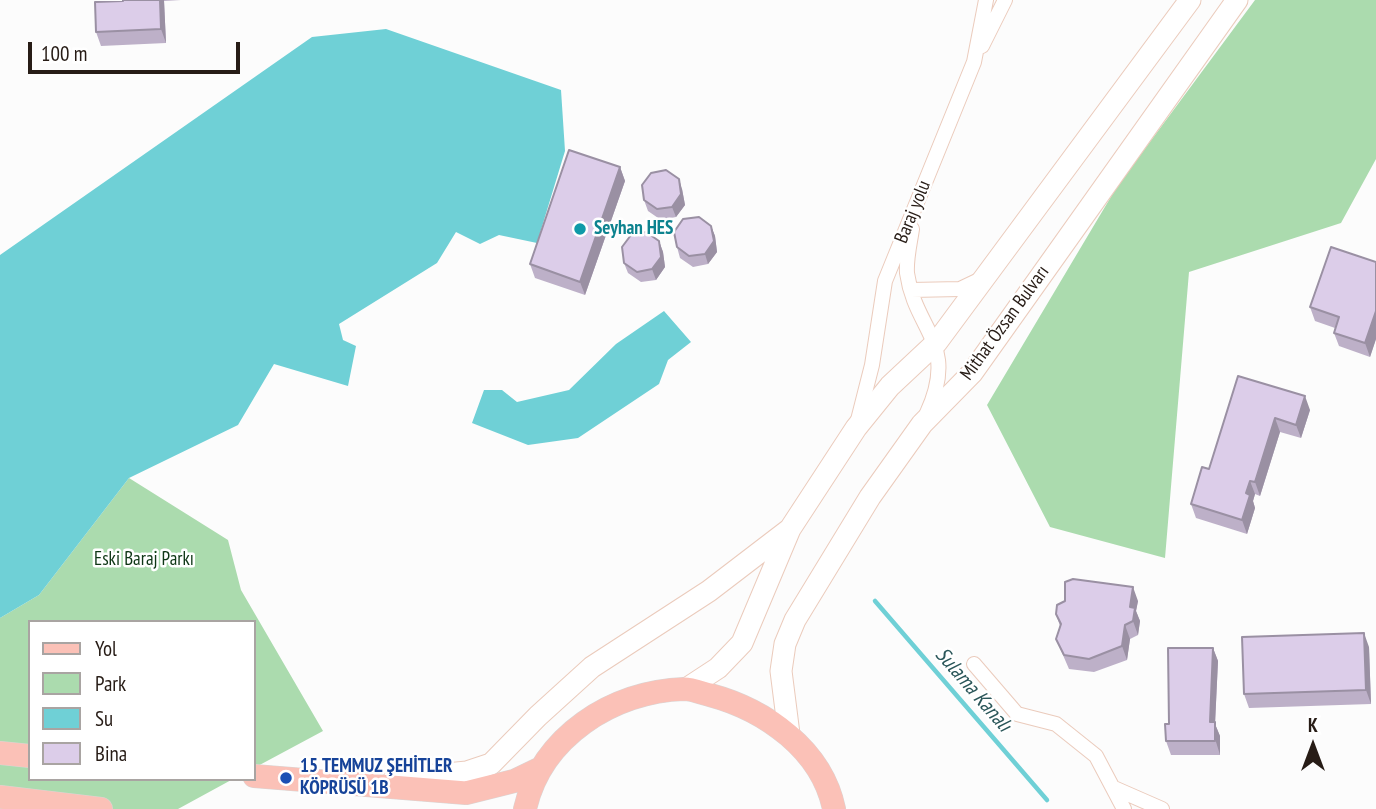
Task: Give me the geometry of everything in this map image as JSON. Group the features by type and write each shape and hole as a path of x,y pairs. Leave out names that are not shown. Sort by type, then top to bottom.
{"main road":[{"path":"525,809 541,768 554,749 590,719 619,701 686,689 718,668 742,643 790,529 856,428 890,386 937,342 1190,0"},
{"name":"Mithat Özsan Bulvarı","path":"789,734 781,671 785,644 795,620 870,497 922,424 972,373 1237,0"},
{"path":"331,782 426,778 467,772 491,764 592,667 709,591 790,529"},
{"path":"686,689 730,701 789,734 812,761 837,805"},
{"path":"0,753 28,757"},
{"path":"256,776 466,793 514,781 541,768"},
{"path":"0,797 90,808"}],"street":[{"name":"Baraj yolu","path":"856,428 872,365 885,281 974,62 986,0"},
{"path":"974,62 1005,0"},
{"path":"914,210 907,270 911,290 937,342 939,374 933,400 922,424"},
{"path":"911,290 960,289 985,276"},
{"path":"974,664 1017,714 1056,724 1096,756 1124,809"},
{"path":"1114,788 1162,809"}],"green space":[{"path":"1255,0 1376,0 1376,159 1341,223 1189,272 1165,558 1050,527 987,405 1118,185"},
{"name":"Eski Baraj Parkı","path":"129,478 228,540 241,590 323,731 256,767 256,620 28,620 28,781 229,781 178,809 0,809 0,618 39,595"}],"water":[{"path":"386,29 561,90 565,151 537,243 499,235 480,244 456,232 437,263 339,324 343,340 356,346 348,386 274,364 238,425 129,478 39,595 0,618 0,255 312,37"},
{"path":"664,311 691,342 668,360 659,384 578,438 528,445 472,423 484,390 502,390 517,402 569,390 616,344"}],"building":[{"path":"160,0 161,29 96,32 95,2"},
{"name":"Seyhan HES","path":"569,150 620,167 580,282 530,264"},
{"path":"666,170 679,179 681,194 672,207 657,209 644,200 642,185 651,173"},
{"path":"699,217 711,226 714,241 705,254 689,256 677,247 674,232 683,219"},
{"path":"646,232 659,241 661,257 652,269 637,272 624,263 622,247 631,235"},
{"path":"1331,247 1376,262 1376,311 1365,343 1334,333 1339,317 1310,307"},
{"path":"1238,376 1305,396 1296,425 1275,418 1255,482 1250,481 1246,493 1250,495 1242,520 1191,504 1202,467 1209,469"},
{"path":"1073,579 1133,587 1130,607 1135,608 1133,621 1125,625 1122,646 1089,659 1064,655 1056,639 1061,624 1056,614 1057,605 1065,601 1065,582"},
{"path":"1364,633 1366,690 1244,694 1242,637"},
{"path":"1168,648 1213,648 1210,722 1215,722 1215,741 1166,741 1165,724 1169,724"}],"waterway":[{"name":"Sulama Kanalı","path":"875,601 1047,800"}],"place":[{"name":"Seyhan HES","path":"580,229"},
{"name":"15 TEMMUZ ŞEHİTLER KÖPRÜSÜ 1B","path":"286,778"}]}
